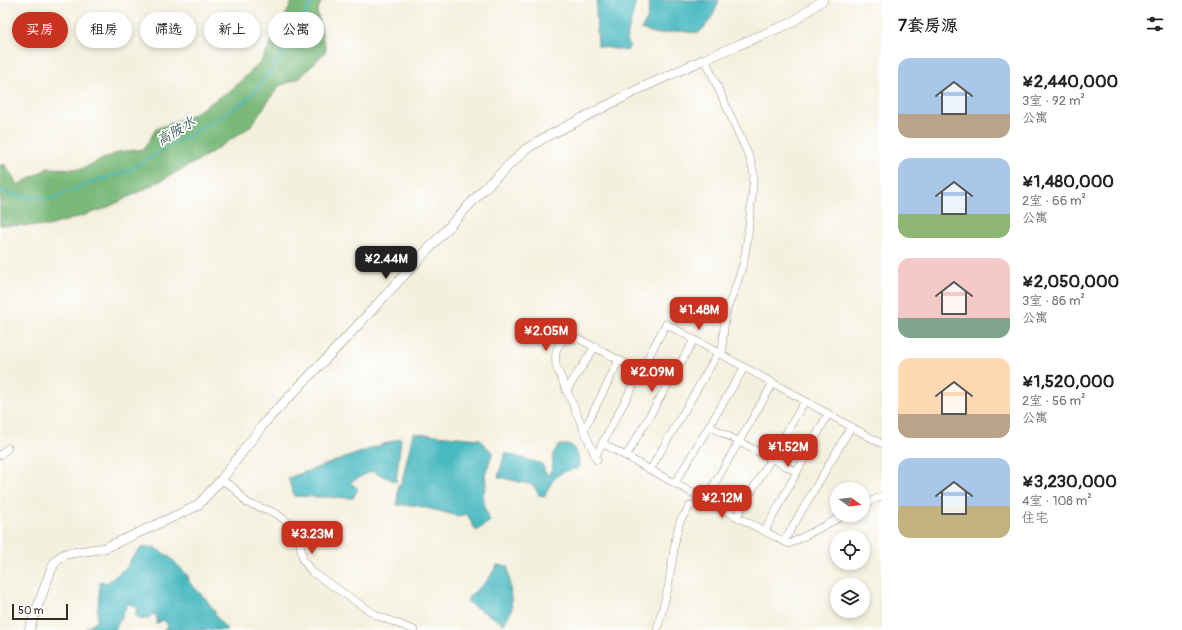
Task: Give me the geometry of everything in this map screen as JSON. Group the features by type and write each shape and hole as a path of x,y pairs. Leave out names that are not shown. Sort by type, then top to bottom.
{"street":[{"path":"29,630 51,570 57,559 65,554 105,548 197,506 221,480 265,422 346,338 484,189 526,149 544,138 639,89 705,59 791,23 823,0"},
{"path":"650,470 720,354 726,315 744,261 749,226 754,175 751,161 705,59"},
{"path":"640,371 579,338 566,338 558,344 555,354 556,366 596,458 602,443 666,324 882,444"},
{"path":"626,456 694,340"},
{"path":"566,391 595,347"},
{"path":"584,430 619,360"},
{"path":"675,483 744,368"},
{"path":"657,630 668,588 676,536 680,521 690,506 705,500 773,383"},
{"path":"737,516 804,401"},
{"path":"765,531 828,414"},
{"path":"709,426 797,472"},
{"path":"784,541 851,427"},
{"path":"602,443 705,500 789,544 831,522"},
{"path":"0,455 8,448"},
{"path":"221,480 233,487 247,503 277,514 295,528 298,533 303,560 312,572 376,614 414,630"},
{"path":"870,502 882,496"}],"green space":[{"path":"293,0 322,0 317,12 287,12"},
{"path":"324,42 326,51 300,78 279,86 250,127 201,159 104,209 49,226 0,225 0,165 5,165 18,185 48,168 81,169 119,152 144,149 156,129 192,115 232,89 260,63 268,48 324,48"}],"water":[{"path":"597,0 636,0 626,41 630,46 627,51 598,46"},
{"path":"650,0 719,0 716,10 706,26 699,33 679,31 658,34 641,29 647,20"},
{"path":"413,433 480,439 485,446 493,452 485,475 486,485 483,496 484,507 490,521 476,531 467,514 458,516 415,505 397,505 398,485 401,485"},
{"path":"401,438 396,482 372,471 350,482 358,489 353,498 294,496 288,478"},
{"path":"559,445 571,445 578,456 579,468 566,471 557,476 545,496 539,495 533,485 498,477 505,453 542,464 547,476 552,469 553,454"},
{"path":"153,547 170,557 188,576 189,582 206,599 215,612 215,615 227,630 164,630 168,625 163,620 156,624 157,616 153,614 148,619 139,619 135,616 137,608 128,603 115,630 84,630 97,620 100,581 107,583 127,567 131,559 141,548"},
{"path":"497,565 508,566 512,609 504,624 467,602 469,596 485,582"}],"waterway":[{"name":"高陂水","path":"0,190 12,195 51,199 89,183 127,171 186,137 248,99 288,48 312,0"}]}
